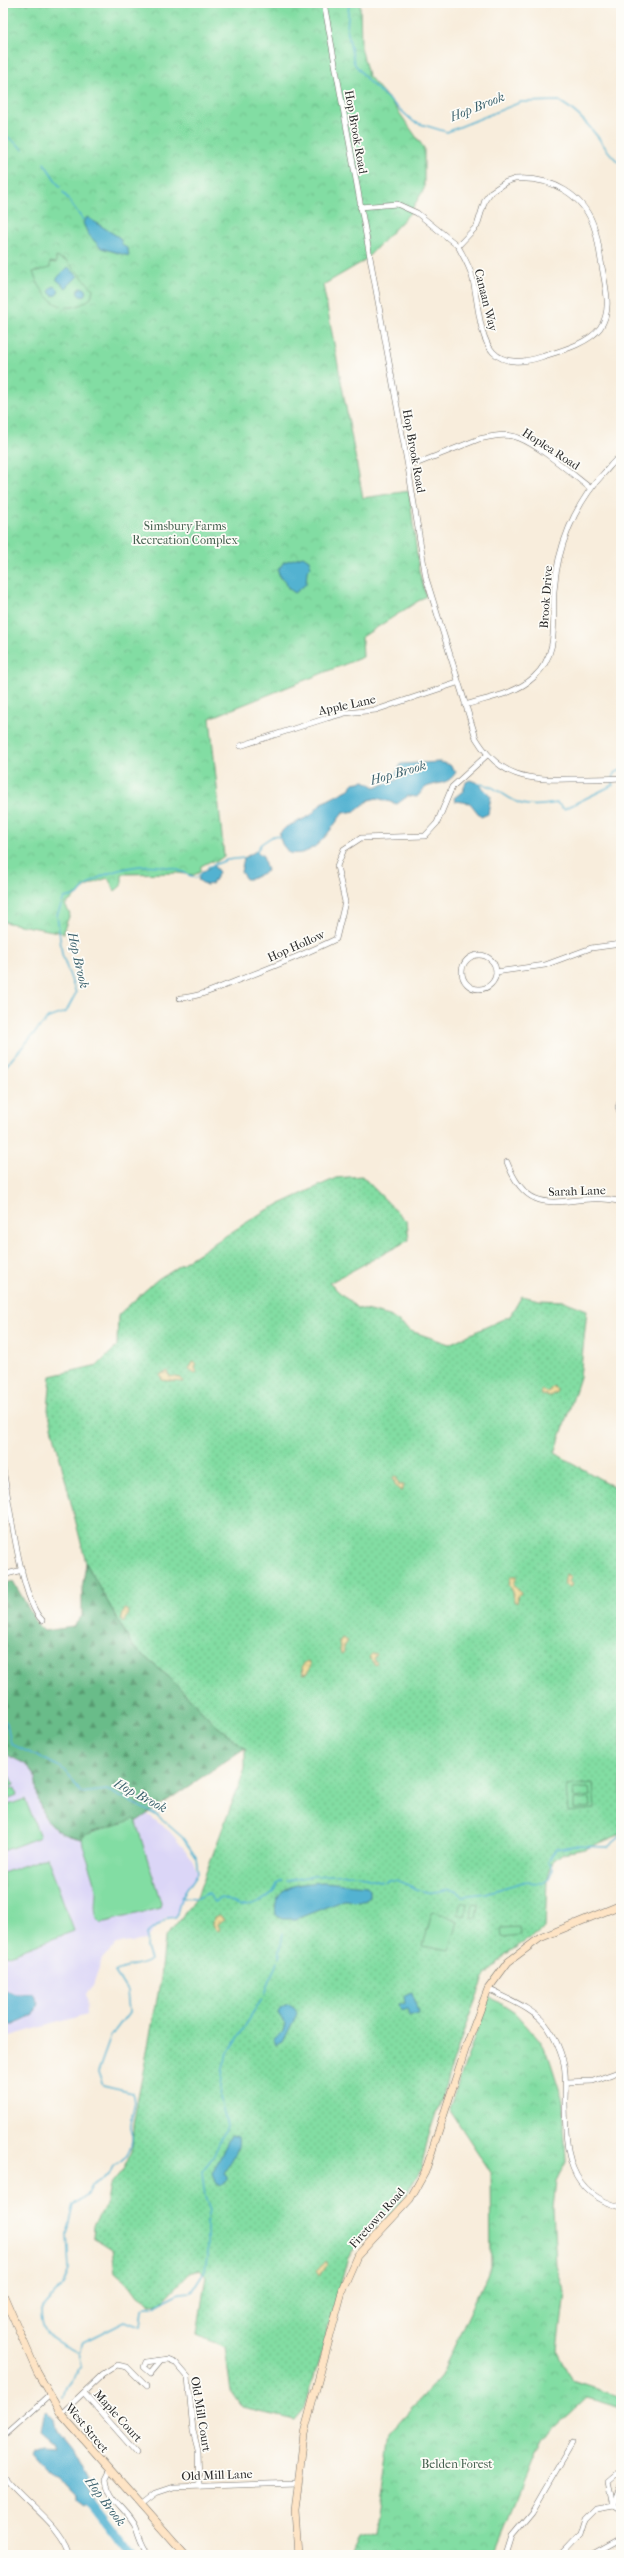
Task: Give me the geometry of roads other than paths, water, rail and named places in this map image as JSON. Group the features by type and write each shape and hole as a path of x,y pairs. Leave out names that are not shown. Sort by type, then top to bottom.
{"street":[{"name":"Hop Brook Road","path":"324,3 408,467 426,578 457,683 476,738 486,756 517,776 537,780 616,778"},
{"name":"Canaan Way","path":"360,207 397,204 417,213 458,246 472,276 487,343 499,357 524,362 547,356 589,339 604,320 607,300 593,223 586,210 575,198 554,184 525,178 506,182 497,187 485,200 476,226 458,246"},
{"name":"Hoplea Road","path":"408,467 480,439 492,436 512,436 520,438 590,488"},
{"name":"Brook Drive","path":"465,705 514,691 534,677 549,658 554,639 554,591 558,560 567,532 590,488 621,456"},
{"name":"Apple Lane","path":"240,746 345,713 376,710 457,683"},
{"name":"Hop Hollow","path":"180,998 192,997 214,990 291,960 336,939 345,902 337,866 344,849 361,838 425,836 439,820 452,787 486,756"},
{"path":"496,972 545,965 591,948 621,944"},
{"path":"477,955 492,961 496,972 493,982 480,990 467,984 462,975 464,964 477,955"},
{"path":"621,1099 618,1107 621,1115"},
{"name":"Sarah Lane","path":"507,1162 517,1184 526,1194 536,1201 551,1202 592,1198 621,1202"},
{"path":"3,1469 22,1570 33,1610 42,1620"},
{"path":"3,1575 22,1570"},
{"name":"Firetown Road","path":"298,2555 295,2530 298,2483 307,2421 350,2269 371,2239 410,2199 423,2177 466,2047 488,1989 508,1962 540,1938 621,1905"},
{"path":"488,1989 529,2011 549,2028 563,2061 566,2082 565,2116 570,2165 580,2183 594,2196 621,2207"},
{"path":"566,2082 593,2081 621,2071"},
{"name":"West Street","path":"3,2294 49,2396 61,2414 186,2555"},
{"name":"Old Mill Court","path":"162,2361 168,2359 175,2362 188,2377 193,2431 198,2450 199,2486"},
{"name":"Maple Court","path":"61,2414 85,2394 103,2374 118,2365 127,2367 146,2386"},
{"name":"Maple Court","path":"85,2394 136,2452"},
{"path":"3,2437 49,2396"},
{"path":"506,2555 512,2536 532,2512 572,2443"},
{"path":"110,2471 106,2479 111,2495 136,2527 141,2546 149,2555"},
{"path":"621,2471 608,2482 614,2505 621,2510"},
{"path":"3,2474 20,2496 53,2526 65,2542 70,2555"},
{"name":"Old Mill Lane","path":"142,2504 166,2488 298,2483"},
{"path":"614,2505 621,2486"},
{"path":"561,2555 580,2536 585,2519 596,2508 614,2505"},
{"path":"592,2555 621,2539"}],"water":[{"path":"87,217 120,238 122,244 128,249 129,256 101,248 88,234 83,223"},
{"path":"68,267 78,276 66,288 56,279"},
{"path":"52,287 56,287 58,291 56,295 52,295 50,293 50,289"},
{"path":"82,287 87,292 82,297 77,292"},
{"path":"303,556 309,560 311,567 307,571 306,584 295,593 288,588 285,580 280,578 278,570 284,562"},
{"path":"440,762 450,765 456,772 448,781 429,786 425,788 417,797 408,796 397,804 377,798 369,800 356,811 343,813 327,835 314,847 306,851 289,853 282,844 279,834 286,827 310,816 322,803 351,788 353,783 365,781 375,787 397,780 395,775 401,764"},
{"path":"470,780 478,783 491,796 488,814 481,817 470,803 455,801 454,798 463,791 466,782"},
{"path":"256,851 263,856 267,871 251,879 246,879 241,872 244,858"},
{"path":"213,865 219,872 212,884 206,885 198,880 201,873"},
{"path":"324,1882 367,1886 370,1890 370,1897 364,1901 344,1900 296,1919 282,1919 276,1915 276,1904 278,1897 283,1891 297,1885"},
{"path":"3,1989 15,1994 33,1994 38,2003 34,2015 15,2024 3,2023"},
{"path":"413,1993 418,2013 409,2016 407,2009 401,2011 399,2005 405,2003 404,1996"},
{"path":"288,2004 295,2009 297,2014 283,2042 277,2045 274,2039 283,2031 285,2024 278,2013 280,2008"},
{"path":"231,2135 238,2137 239,2142 234,2156 224,2173 228,2179 221,2187 215,2183 212,2174"},
{"path":"47,2411 55,2419 57,2429 72,2447 89,2479 85,2484 94,2499 84,2506 76,2500 76,2496 58,2477 46,2470 32,2454 34,2450 44,2446 55,2447 53,2442 41,2432 44,2414"}],"waterway":[{"name":"Hop Brook","path":"349,3 347,29 354,63 368,81 414,122 447,132 521,102 559,101 575,112 584,121 611,155 621,164"},
{"path":"3,133 23,149"},
{"path":"44,163 60,187"},
{"path":"63,192 83,220"},
{"name":"Hop Brook","path":"476,784 489,786 510,799 522,804 535,806 557,803 564,809 613,785 614,773 621,770"},
{"name":"Hop Brook","path":"256,852 261,844 273,836 281,837"},
{"name":"Hop Brook","path":"208,867 227,860 244,858"},
{"name":"Hop Brook","path":"3,1069 48,1018 66,1012 76,993 62,954 57,915 64,898 78,895 86,886 96,879 134,867 160,866 172,868 196,878 202,873"},
{"name":"Hop Brook","path":"3,1720 7,1723 11,1744 58,1766 69,1775 81,1793 107,1790 158,1816 182,1837 196,1857 198,1873 181,1898 176,1917 168,1918 147,1934 146,1948 150,1960 146,1963 124,1968 115,1972 127,1991 129,2012 111,2036 98,2072 103,2086 133,2093 135,2105 130,2126 132,2141 125,2158 113,2166 109,2175 91,2186 86,2196 74,2206 67,2234 69,2270 63,2285 41,2310 42,2320 47,2334 57,2342 79,2353 82,2365 66,2387 63,2397"},
{"path":"385,1881 395,1880 427,1892 453,1890 462,1896 486,1893 523,1882 543,1883 549,1879 553,1869 548,1861 556,1849 574,1846 608,1847 621,1836"},
{"path":"287,1881 311,1876 351,1874 382,1881"},
{"path":"182,1897 198,1898 208,1893 215,1902 222,1898 236,1904 245,1905 257,1902 267,1897 272,1893 277,1884 282,1881"},
{"path":"279,1958 283,1933"},
{"path":"265,1994 277,1962"},
{"path":"79,2353 83,2342 125,2321 140,2327 142,2310 146,2307 152,2307 180,2293 191,2292 205,2270 207,2258 207,2223 210,2211 205,2197 202,2171 213,2157 227,2126 220,2097 223,2067 227,2055 262,1999"},
{"name":"Hop Brook","path":"82,2492 131,2555"}],"park label":[{"name":"Simsbury Farms Recreation Complex","path":"185,533"},
{"name":"Belden Forest","path":"457,2464"}]}
